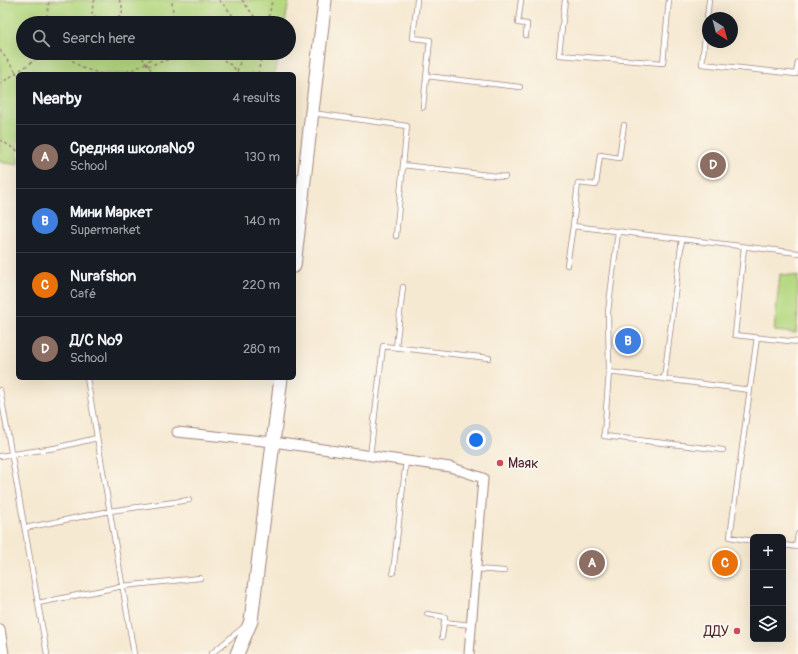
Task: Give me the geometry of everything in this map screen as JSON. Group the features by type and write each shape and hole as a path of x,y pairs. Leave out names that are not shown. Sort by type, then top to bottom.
{"street":[{"path":"296,249 325,0"},
{"path":"237,654 250,621 281,380"},
{"path":"177,432 273,442 450,467 483,478 469,654"},
{"path":"0,629 4,654"}],"lane":[{"path":"417,0 413,38 430,40 423,107"},
{"path":"521,0 518,23 527,24 526,35"},
{"path":"565,0 559,55 663,63 669,0"},
{"path":"709,0 702,64 796,74 798,62"},
{"path":"426,76 520,87"},
{"path":"312,113 407,126 396,236"},
{"path":"567,265 578,183 596,185 600,155 619,158 624,125"},
{"path":"403,165 505,177"},
{"path":"573,226 798,253"},
{"path":"618,232 608,312 609,372 604,436 723,450"},
{"path":"664,379 682,239"},
{"path":"744,246 735,335 798,342"},
{"path":"396,347 403,287"},
{"path":"750,540 730,537 757,337"},
{"path":"370,456 383,346 489,358"},
{"path":"609,372 750,390"},
{"path":"87,380 134,654"},
{"path":"0,390 47,654"},
{"path":"0,456 55,448 97,438"},
{"path":"393,573 406,461"},
{"path":"25,528 110,511 190,500"},
{"path":"786,545 797,547 798,534"},
{"path":"476,569 504,572"},
{"path":"38,603 123,586 200,578"},
{"path":"427,614 445,617 442,637"},
{"path":"211,654 250,621"},
{"path":"444,622 472,625"}],"path":[{"path":"47,16 49,0"},
{"path":"94,16 92,9 95,0"},
{"path":"120,0 121,16"},
{"path":"172,0 173,16"},
{"path":"219,0 232,16"},
{"path":"242,0 254,16"},
{"path":"269,16 272,0"},
{"path":"0,50 16,73 0,84"},
{"path":"17,72 35,60"},
{"path":"72,60 82,68 96,72"},
{"path":"144,60 152,72"},
{"path":"127,72 147,64 151,60"},
{"path":"148,66 167,60"},
{"path":"224,60 237,71 241,60"},
{"path":"258,72 261,60"},
{"path":"0,140 16,150"}],"green space":[{"path":"0,0 289,0 286,16 16,16 16,60 278,60 275,72 16,72 16,165 0,162"},
{"path":"780,274 798,276 798,311 796,333 774,331"}],"place":[{"name":"Д/С №9","path":"713,165"},
{"name":"Мини Маркет","path":"628,341"},
{"name":"Маяк","path":"500,463"},
{"name":"Средняя школа№9","path":"592,563"},
{"name":"Nurafshon","path":"725,563"},
{"name":"ДДУ","path":"737,631"}]}
